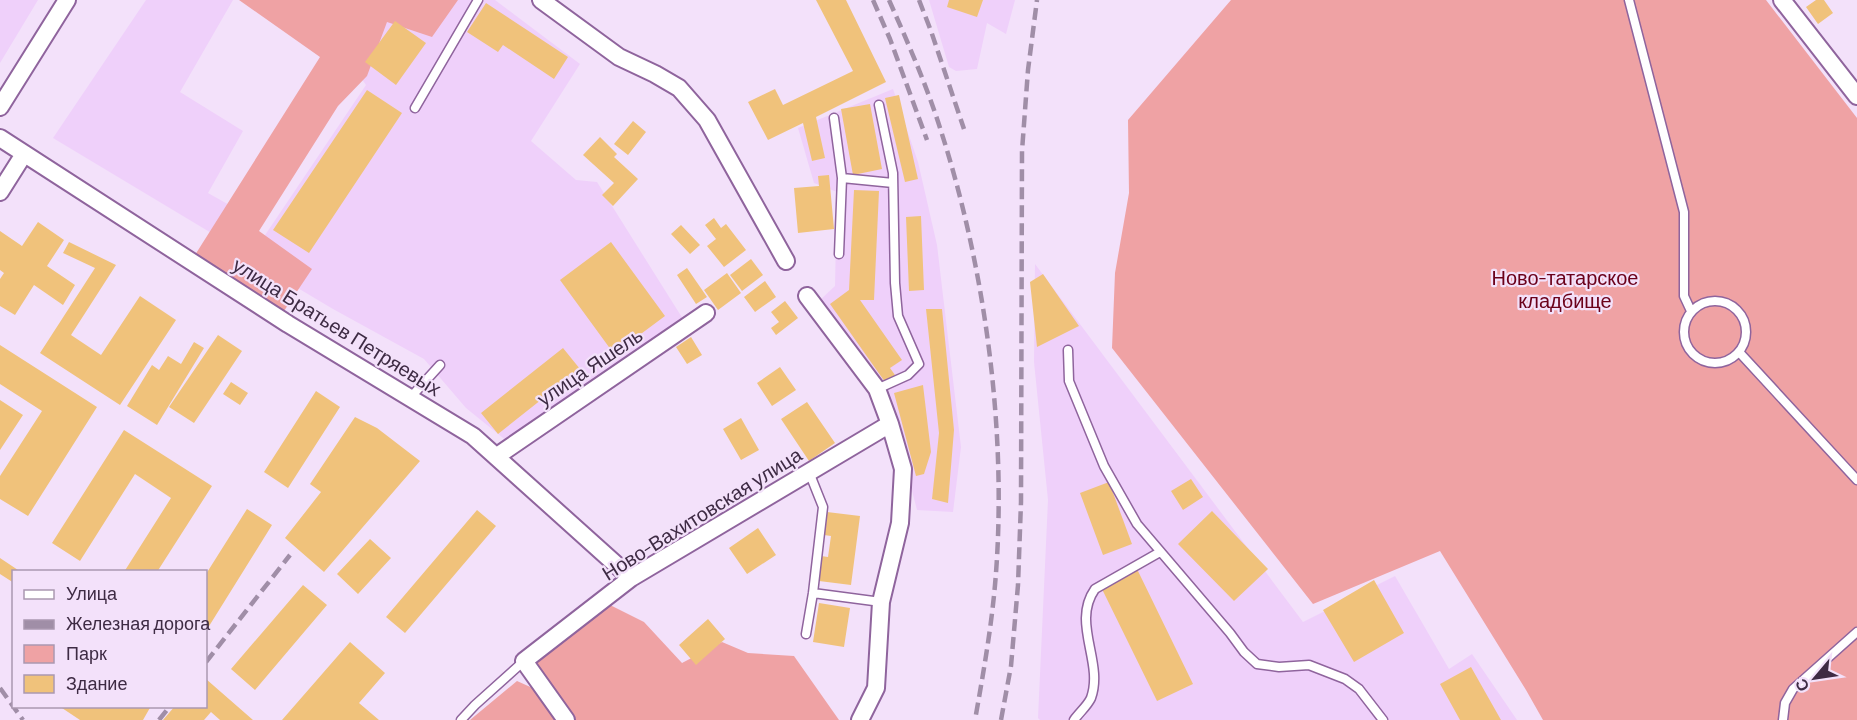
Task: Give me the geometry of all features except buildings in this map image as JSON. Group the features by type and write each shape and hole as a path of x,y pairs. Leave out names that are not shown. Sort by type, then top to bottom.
{"street":[{"path":"0,107 67,0"},
{"path":"545,2 568,0"},
{"path":"1782,0 1857,96"},
{"path":"545,2 619,57 679,87 695,104 707,120 786,261"},
{"name":"улица Братьев Петряевых","path":"0,138 325,353 410,398 473,436 631,578"},
{"path":"0,192 24,154"},
{"path":"807,296 877,389 903,469 900,523 881,602 876,688 860,720"},
{"name":"улица Яшель","path":"497,456 706,313"},
{"name":"Ново-Вахитовская улица","path":"524,661 631,578 890,424"},
{"path":"524,661 566,720"}],"lane":[{"path":"415,108 478,0"},
{"path":"1629,0 1684,212 1684,296 1691,311"},
{"path":"877,389 908,375 919,364 898,316 895,283 893,173 879,105"},
{"path":"834,118 842,178 839,254"},
{"path":"842,178 893,183"},
{"path":"1721,301 1735,308 1744,322 1746,338 1739,352 1725,362 1709,363 1694,356 1685,342 1684,326 1691,311 1704,302 1721,301"},
{"path":"1068,350 1069,381 1104,466 1137,524 1244,652 1257,664 1279,667 1309,665 1345,679 1359,689 1383,720"},
{"path":"1739,352 1857,480"},
{"path":"410,398 440,365"},
{"path":"806,634 823,507 808,472"},
{"path":"1074,720 1091,698 1094,676 1085,614 1088,599 1095,589 1160,552"},
{"path":"813,593 881,602"},
{"path":"1783,720 1785,704 1793,689 1857,632"},
{"name":"Ново-Вахитовская улица","path":"461,720 524,661"},
{"path":"509,674 524,671 535,676"}],"shaded area":[{"path":"0,0 38,0 0,63"},
{"path":"146,0 233,0 180,92 243,131 208,193 240,211 223,240 53,138"},
{"path":"443,0 495,0 580,64 531,141 576,180 597,182 683,319 508,442 466,408 424,359 249,259 366,85 356,71 390,16"},
{"path":"929,0 1015,0 1006,34 987,23 977,69 956,71 949,67"},
{"path":"893,89 918,162 937,245 961,447 953,512 917,510 888,398 819,301 835,286 837,192 814,183 798,128"},
{"path":"1035,264 1303,622 1395,576 1449,669 1472,654 1517,720 1040,720 1038,718 1048,500 1034,362"}],"green space":[{"path":"239,0 458,0 432,37 387,22 367,76 338,106 259,231 312,269 284,311 195,255 320,57"},
{"name":"Ново-татарское кладбище","path":"1231,0 1766,0 1857,118 1857,720 1543,720 1440,551 1313,604 1112,348 1115,273 1129,193 1128,120"},
{"path":"602,601 644,622 682,663 722,642 748,653 794,656 839,720 566,720 524,661"},
{"path":"517,681 537,690 558,720 470,720"}],"railway":[{"path":"873,0 890,39 927,140"},
{"path":"889,0 930,98 957,185 970,240 990,355 998,472 998,529 991,619 975,720"},
{"path":"919,0 964,129"},
{"path":"1001,720 1011,666 1018,585 1021,502 1022,151 1028,70 1037,0"},
{"path":"207,661 290,555"},
{"path":"0,688 12,705"},
{"path":"14,708 23,720"},
{"path":"159,720 168,708"}]}
